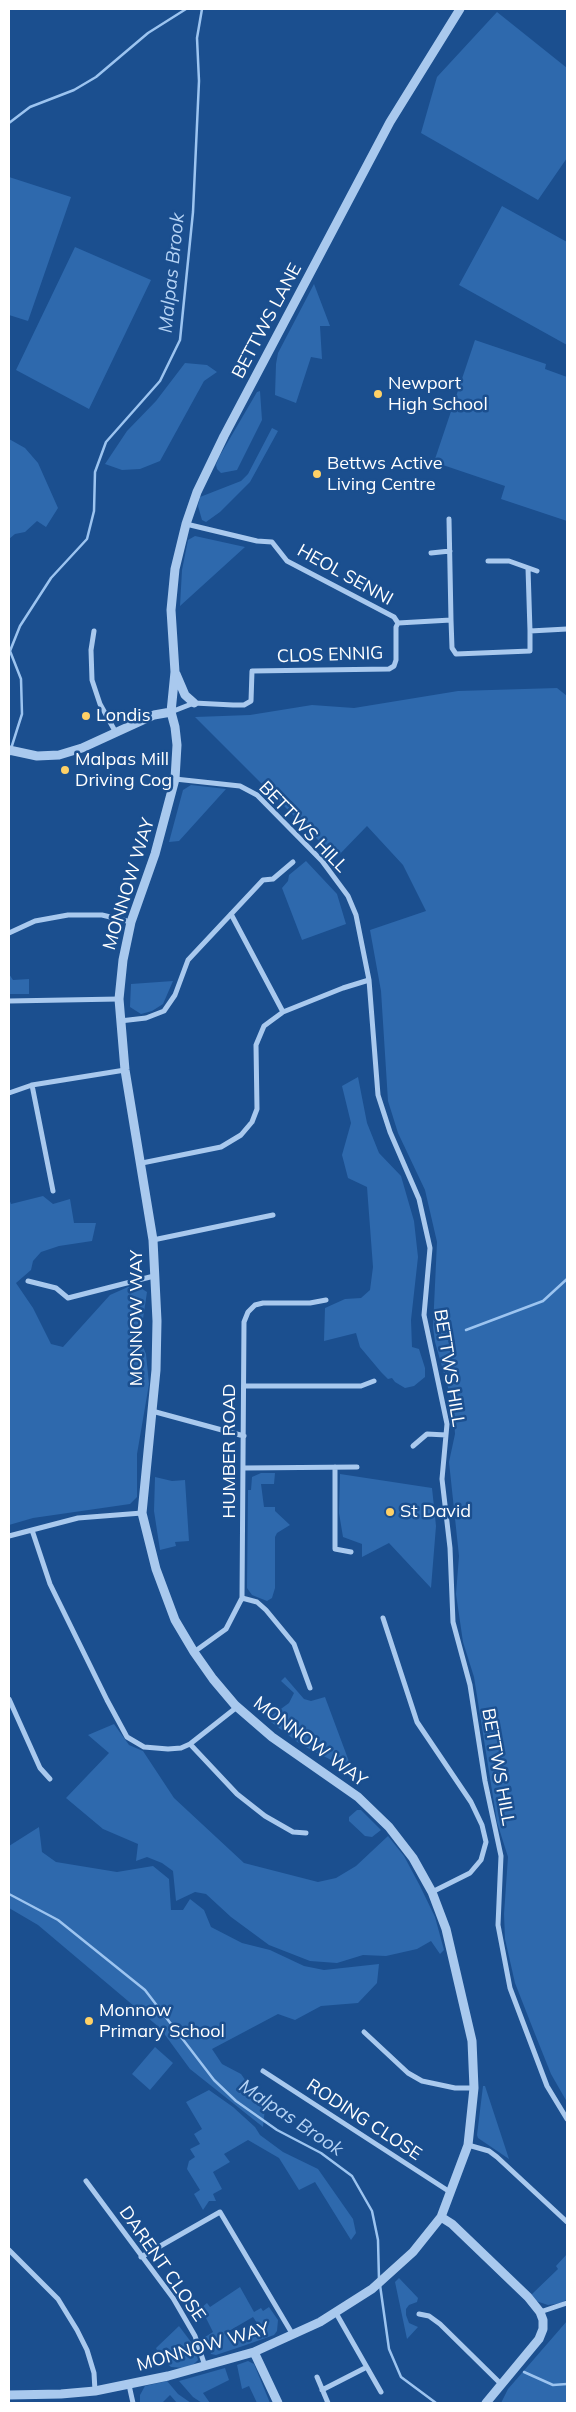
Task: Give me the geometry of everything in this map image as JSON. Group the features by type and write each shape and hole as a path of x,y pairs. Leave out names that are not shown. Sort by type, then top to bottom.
{"street":[{"name":"BETTWS LANE","path":"171,712 174,672 171,610 175,570 186,524 198,492 224,436 373,154 395,114 460,9"},
{"path":"449,519 452,648 456,654 530,651 528,568"},
{"name":"HEOL SENNI","path":"186,524 257,541 272,542 287,561 394,617 398,623 451,620"},
{"path":"431,553 450,551"},
{"path":"488,561 509,561 537,571"},
{"name":"CLOS ENNIG","path":"194,703 244,705 251,701 252,671 389,669 394,666 396,660 398,623"},
{"path":"530,631 567,629"},
{"path":"94,632 91,650 92,680 100,704 115,731"},
{"name":"BETTWS LANE","path":"174,672 185,695 194,703"},
{"path":"9,750 26,754 59,755 82,748 115,731 154,715 171,712 194,703"},
{"name":"MONNOW WAY","path":"9,2395 95,2391 130,2385 206,2366 254,2352 294,2335 336,2313 372,2289 387,2276 413,2252 441,2217 468,2145 474,2088 472,2041 462,1992 446,1929 432,1892 402,1841 358,1797 272,1737 237,1707 213,1679 194,1652 176,1620 164,1592 156,1569 142,1513 156,1361 153,1240 142,1163 125,1070 119,999 123,960 131,922 155,854 175,779 177,745 171,712"},
{"name":"BETTWS HILL","path":"175,779 240,786 249,789 322,860 348,896 356,915 369,980 378,1094 390,1132 419,1199 430,1248 424,1315 431,1355 441,1388 447,1424 442,1479 450,1548 453,1622 470,1685 485,1781 501,1856 498,1925 510,1988 547,2086 567,2119"},
{"path":"120,1021 146,1018 164,1011 175,995 188,960 263,880 273,879 293,862"},
{"path":"231,914 283,1012"},
{"path":"9,933 35,921 68,915 102,915 131,922"},
{"path":"142,1163 221,1146 241,1135 252,1122 257,1109 256,1045 258,1035 264,1026 283,1012 343,988 369,980"},
{"path":"9,1001 119,999"},
{"path":"9,1093 32,1086 125,1070"},
{"path":"32,1086 53,1191"},
{"path":"153,1240 273,1216"},
{"path":"28,1281 56,1288 68,1298 154,1276"},
{"name":"HUMBER ROAD","path":"194,1652 226,1629 242,1598 244,1322 248,1312 255,1305 264,1303 310,1303 326,1300"},
{"path":"244,1386 361,1386 374,1381"},
{"path":"152,1411 244,1436"},
{"path":"413,1446 427,1434 446,1434"},
{"path":"335,1467 334,1549 351,1552"},
{"path":"244,1468 357,1468"},
{"path":"9,1536 78,1518 142,1513"},
{"path":"32,1530 50,1584 107,1700 127,1736 144,1747 168,1749 190,1744 237,1707"},
{"path":"242,1598 257,1602 294,1644 310,1688"},
{"path":"383,1618 417,1722 444,1765 471,1802 482,1825 486,1842 481,1860 470,1873 432,1892"},
{"path":"9,1699 40,1768 50,1779"},
{"path":"190,1744 204,1762 237,1794 265,1816 293,1832 306,1833"},
{"path":"364,2032 408,2073 422,2081 455,2088 474,2088"},
{"name":"RODING CLOSE","path":"263,2071 450,2192"},
{"path":"468,2145 488,2151 497,2157 567,2222"},
{"name":"DARENT CLOSE","path":"86,2181 173,2298 195,2336 206,2366"},
{"path":"141,2257 220,2212 294,2335"},
{"path":"441,2217 452,2224 540,2312 543,2320 543,2329 539,2339 486,2403"},
{"path":"9,2250 58,2299 77,2330 87,2350 94,2373 95,2391"},
{"path":"540,2312 567,2303"},
{"path":"336,2313 365,2368 381,2392"},
{"path":"419,2314 429,2316 440,2324 501,2384"},
{"path":"254,2352 278,2403"},
{"path":"322,2390 365,2368"},
{"path":"317,2377 328,2403"},
{"path":"130,2385 132,2403"}],"shaded area":[{"path":"497,12 567,68 567,158 538,200 421,133 437,77"},
{"path":"9,177 71,197 28,321 9,315"},
{"path":"502,206 567,242 567,345 459,285"},
{"path":"75,247 151,280 89,409 16,370"},
{"path":"314,284 330,326 320,326 322,359 311,357 296,403 275,395 276,364 278,353"},
{"path":"475,340 546,364 545,369 567,377 567,521 501,499 505,486 434,462"},
{"path":"185,363 207,365 217,372 204,381 160,461 140,469 122,470 105,464 127,431 156,401"},
{"path":"260,391 262,420 237,470 221,473 216,465 219,457 257,392"},
{"path":"272,428 278,431 250,482 220,512 206,522 202,520 198,506 200,497 241,481 248,474"},
{"path":"9,439 25,448 38,463 58,508 46,527 37,521 25,532 15,534 9,539"},
{"path":"195,536 245,547 180,606 182,570 188,540"},
{"path":"557,688 567,696 567,2102 551,2074 515,1983 505,1939 504,1914 508,1857 497,1822 474,1677 463,1642 456,1594 459,1556 449,1462 455,1434 453,1405 435,1342 433,1327 437,1242 425,1190 398,1133 388,1101 381,991 370,930 426,911 403,865 367,826 336,858 195,717 250,715 312,705 354,708 458,691"},
{"path":"191,785 226,789 179,841 169,842 183,790"},
{"path":"306,861 337,894 346,924 302,940 282,888 288,881 289,875"},
{"path":"9,974 13,980 29,979 29,994 9,994"},
{"path":"173,981 163,1004 152,1011 141,1014 130,1007 131,984"},
{"path":"358,1077 367,1123 379,1153 401,1176 414,1221 418,1257 411,1320 412,1347 419,1349 425,1368 425,1377 414,1386 405,1388 392,1378 388,1379 381,1372 360,1347 356,1333 324,1341 325,1308 345,1299 361,1298 370,1290 373,1267 367,1187 348,1178 342,1155 351,1123 342,1086"},
{"path":"43,1196 53,1204 70,1199 74,1223 96,1223 92,1241 59,1246 41,1252 33,1261 31,1270 16,1283 33,1308 51,1344 63,1347 110,1295 128,1287 139,1287 147,1292 140,1339 146,1354 149,1384 137,1454 137,1497 130,1504 33,1518 9,1525 9,1199 11,1204"},
{"path":"261,1473 275,1473 274,1484 261,1484 264,1507 275,1507 275,1511 290,1525 277,1533 275,1537 275,1588 272,1598 267,1601 252,1595 247,1588 248,1490 251,1490 252,1477"},
{"path":"340,1474 432,1488 436,1526 431,1588 389,1543 362,1557 362,1544 343,1537 339,1513"},
{"path":"155,1477 172,1481 185,1480 189,1541 175,1542 176,1546 160,1550 154,1511"},
{"path":"285,1677 304,1699 311,1701 325,1697 357,1783 339,1764 300,1744 267,1719 289,1703 294,1693 281,1681"},
{"path":"114,1724 129,1745 143,1751 174,1798 244,1863 318,1882 336,1878 356,1866 388,1836 404,1856 420,1886 435,1917 444,1950 440,1954 431,1941 417,1949 386,1956 363,1955 337,1963 310,1961 269,1945 231,1917 206,1894 195,1892 176,1901 173,1871 162,1863 147,1857 136,1861 138,1844 103,1829 66,1798 109,1753 88,1735"},
{"path":"357,1810 361,1810 381,1830 372,1837 365,1836 349,1821 349,1817"},
{"path":"39,1827 42,1852 56,1862 117,1872 153,1866 169,1879 171,1910 183,1910 190,1899 204,1910 211,1927 242,1943 270,1950 304,1966 324,1970 379,1964 377,1983 358,2003 321,2006 295,2020 278,2014 212,2049 222,2064 241,2074 265,2108 263,2127 190,2069 160,2028 38,1925 9,1908 9,1846"},
{"path":"155,2047 173,2063 150,2090 132,2074"},
{"path":"483,2086 485,2086 509,2159 478,2138"},
{"path":"209,2090 233,2107 255,2127 260,2135 283,2152 318,2169 353,2219 356,2233 351,2240 315,2182 299,2190 279,2158 248,2140 224,2154 230,2162 213,2172 222,2189 213,2194 216,2201 209,2201 203,2210 194,2194 200,2190 187,2169 189,2161 195,2157 190,2149 200,2144 194,2134 202,2129 186,2102"},
{"path":"567,2254 567,2299 562,2303 548,2305 536,2301 531,2295 558,2269 556,2266"},
{"path":"399,2278 418,2298 417,2302 409,2305 406,2309 409,2323 418,2327 407,2339 395,2282"},
{"path":"240,2287 254,2312 261,2308 263,2311 269,2307 278,2320 277,2331 274,2335 243,2346 216,2355 211,2354 205,2337 213,2332 201,2308 207,2303 210,2307","holes":["253,2317 259,2326 234,2341 229,2331"]},
{"path":"567,2321 567,2403 501,2403 508,2389"},
{"path":"179,2326 194,2346 198,2360 184,2368 171,2367 159,2355 156,2348"},
{"path":"248,2361 254,2364 270,2403 257,2403 249,2386 242,2389 237,2365"},
{"path":"225,2368 229,2380 203,2393 210,2403 202,2403 193,2397 179,2381"},
{"path":"167,2381 178,2394 191,2403 177,2403 170,2395 162,2403 140,2403 140,2395 145,2386"}],"waterway":[{"path":"9,123 30,107 74,90 96,77 148,33 186,9"},
{"name":"Malpas Brook","path":"9,755 22,714 21,679 10,651 20,626 51,578 87,539 94,511 95,472 106,442 160,381 180,340 193,212 199,81 197,38 202,9"},
{"path":"466,1330 543,1301 567,1279"},
{"name":"Malpas Brook","path":"9,1894 58,1920 145,1990 214,2080 236,2101 277,2130 321,2153 352,2176 372,2211 378,2240 379,2280"},
{"name":"Malpas Brook","path":"380,2285 389,2349 401,2377 436,2403"},
{"path":"524,2372 553,2385 567,2384"}],"place":[{"name":"Newport High School","path":"378,394"},
{"name":"Bettws Active Living Centre","path":"317,474"},
{"name":"Londis","path":"86,716"},
{"name":"Malpas Mill Driving Cog","path":"65,770"},
{"name":"St David","path":"390,1512"},
{"name":"Monnow Primary School","path":"89,2021"}]}
